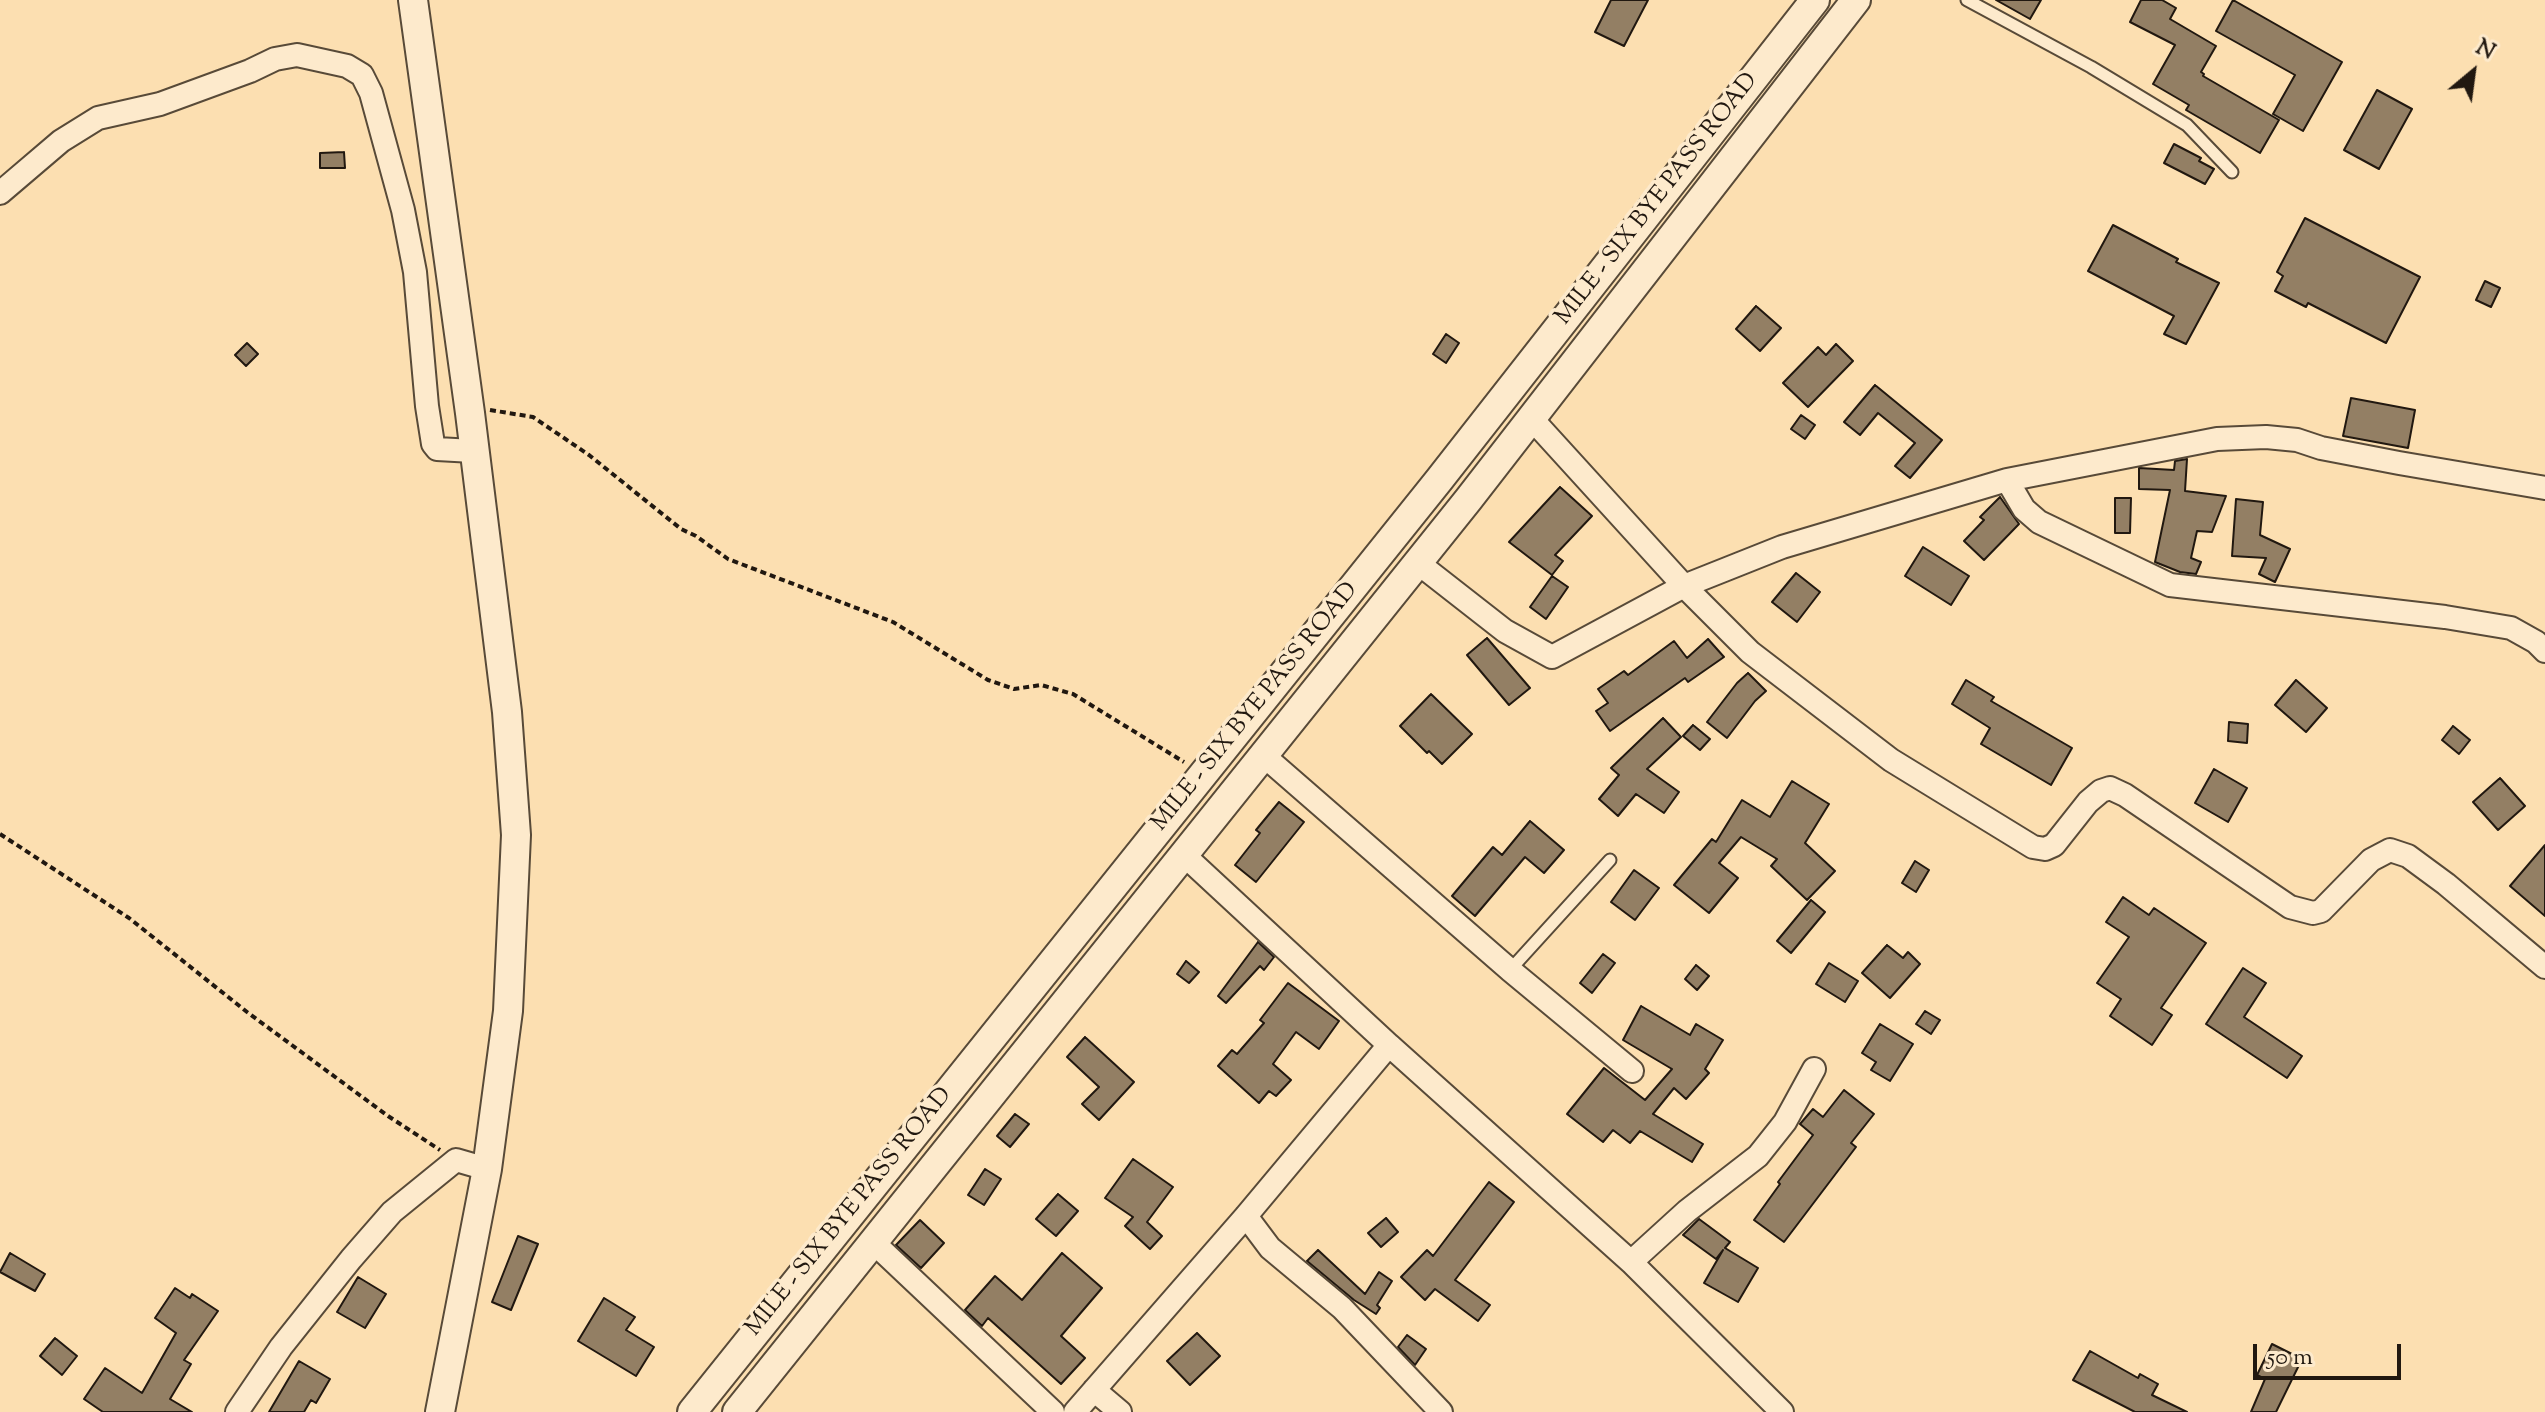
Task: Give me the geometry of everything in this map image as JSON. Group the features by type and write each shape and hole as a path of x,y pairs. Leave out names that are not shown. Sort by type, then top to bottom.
{"street":[{"path":"413,0 470,413 507,712 516,835 508,1011 487,1169 440,1412"},
{"name":"MILE - SIX BYE PASS ROAD","path":"692,1412 1439,480 1815,0"},
{"path":"737,1412 1468,500 1856,0"},
{"path":"0,193 61,141 98,118 160,104 275,59 297,55 347,66 362,75 371,93 403,210 415,272 433,444 437,449 473,451"},
{"path":"1532,419 1684,586 1750,652 1891,760 2033,847 2045,849 2054,845 2088,802 2110,788 2125,795 2290,907 2313,913 2321,911 2371,860 2390,850 2408,856 2446,884 2545,967"},
{"path":"1418,563 1505,631 1552,657 1684,586 1782,547 2007,480 2217,439 2266,437 2297,440 2321,448 2545,488"},
{"path":"1439,480 1468,500"},
{"path":"2007,480 2024,509 2039,522 2170,585 2445,617 2511,628 2536,642 2545,651"},
{"path":"1263,755 1510,970 1632,1071"},
{"path":"1184,855 1389,1045 1631,1262 1782,1412"},
{"path":"1075,1412 1246,1216 1389,1045"},
{"path":"1631,1262 1687,1211 1758,1156 1785,1122 1814,1069"},
{"path":"237,1412 281,1347 392,1212 456,1160 487,1169"},
{"path":"1246,1216 1270,1248 1342,1308 1441,1412"},
{"path":"873,1242 1053,1412"},
{"path":"1094,1390 1120,1412"}],"lane":[{"path":"1967,0 2091,67 2187,125 2232,172"},
{"path":"1510,970 1610,860"}],"path":[{"path":"470,413 494,410 533,417 589,455 681,529 728,559 893,622 988,680 1014,689 1041,685 1073,694 1203,773"},
{"path":"0,834 129,918 260,1022 388,1116 456,1160"}],"building":[{"path":"1611,0 1648,0 1624,46 1595,32"},
{"path":"1996,0 2041,0 2030,19"},
{"path":"2141,0 2162,0 2176,8 2170,19 2216,46 2201,72 2203,76 2279,120 2260,153 2186,110 2189,105 2153,84 2175,45 2130,22"},
{"path":"2233,0 2342,62 2303,131 2273,114 2295,75 2216,31"},
{"path":"2377,90 2412,109 2379,169 2344,150"},
{"path":"2174,144 2201,158 2199,161 2214,169 2205,184 2164,163"},
{"path":"344,152 345,168 320,168 320,153"},
{"path":"2305,218 2420,277 2386,343 2308,303 2306,307 2275,291 2283,276 2277,272"},
{"path":"2113,225 2219,283 2186,344 2164,334 2174,316 2088,271"},
{"path":"2485,281 2500,288 2491,307 2476,300"},
{"path":"1756,306 1781,328 1760,351 1736,329"},
{"path":"1446,334 1459,343 1446,363 1433,354"},
{"path":"247,343 258,354 246,366 235,355"},
{"path":"1836,344 1853,361 1808,407 1783,383 1818,347 1826,355"},
{"path":"1875,385 1942,440 1910,478 1895,466 1915,443 1878,413 1860,435 1844,422"},
{"path":"2351,398 2415,410 2408,448 2343,436"},
{"path":"1801,415 1815,425 1805,439 1791,429"},
{"path":"2187,459 2185,491 2226,496 2212,532 2197,531 2191,558 2201,562 2196,574 2180,572 2155,562 2170,490 2139,489 2139,468 2174,470 2175,461"},
{"path":"1560,487 1592,516 1555,555 1563,561 1552,575 1509,542"},
{"path":"2000,497 2019,524 1984,560 1964,541 1984,520 1980,517"},
{"path":"2115,498 2131,498 2130,533 2115,533"},
{"path":"2236,499 2263,502 2260,535 2290,549 2275,582 2259,574 2266,558 2232,556"},
{"path":"1923,547 1969,576 1951,605 1905,576"},
{"path":"1796,573 1820,592 1797,622 1772,602"},
{"path":"1552,576 1568,587 1546,619 1530,607"},
{"path":"1487,638 1530,688 1509,705 1467,655"},
{"path":"1708,639 1724,657 1688,682 1685,678 1610,731 1596,711 1608,703 1598,689 1624,671 1628,675 1674,641 1687,658"},
{"path":"1748,673 1766,691 1727,738 1707,722"},
{"path":"1966,680 1994,697 1991,701 2072,748 2051,785 1981,744 1990,728 1952,704"},
{"path":"2296,680 2327,708 2306,732 2275,705"},
{"path":"1431,694 1472,734 1442,764 1400,726"},
{"path":"1663,718 1681,737 1647,769 1679,792 1664,813 1636,794 1618,816 1599,799 1619,775 1611,768"},
{"path":"2229,722 2248,724 2247,743 2228,741"},
{"path":"1693,725 1710,739 1700,750 1683,736"},
{"path":"2453,726 2470,740 2459,754 2442,740"},
{"path":"2214,769 2247,788 2228,822 2195,803"},
{"path":"2500,778 2525,806 2498,830 2473,802"},
{"path":"1792,781 1829,804 1805,843 1835,871 1807,900 1771,866 1777,859 1741,837 1719,863 1738,878 1709,913 1674,885 1712,839 1716,842 1742,800 1770,817"},
{"path":"1279,802 1304,822 1256,882 1235,865 1260,833 1256,830"},
{"path":"1530,821 1564,850 1544,873 1525,857 1475,916 1452,896 1493,847 1502,855"},
{"path":"2545,845 2545,916 2510,886"},
{"path":"1915,861 1929,870 1916,892 1902,883"},
{"path":"1634,870 1659,888 1635,920 1611,902"},
{"path":"2123,897 2149,915 2154,908 2206,943 2161,1008 2172,1015 2152,1045 2110,1016 2121,999 2097,983 2129,937 2106,922"},
{"path":"1811,900 1825,912 1791,953 1777,941"},
{"path":"1258,942 1274,957 1264,970 1260,966 1226,1003 1218,996"},
{"path":"1887,945 1903,958 1908,952 1920,964 1890,998 1862,973"},
{"path":"1603,954 1615,963 1592,993 1580,983"},
{"path":"1186,961 1199,972 1189,983 1177,974"},
{"path":"1829,963 1858,981 1845,1002 1816,984"},
{"path":"1696,965 1709,976 1697,990 1685,979"},
{"path":"2243,968 2266,983 2244,1017 2302,1056 2287,1078 2206,1024"},
{"path":"1288,983 1339,1021 1319,1049 1296,1032 1273,1064 1291,1080 1276,1096 1269,1091 1259,1103 1218,1066 1232,1050 1237,1054 1264,1023 1260,1020"},
{"path":"1641,1006 1690,1035 1696,1024 1723,1040 1705,1069 1709,1073 1686,1099 1674,1088 1653,1114 1703,1144 1692,1162 1640,1131 1630,1143 1613,1130 1603,1142 1567,1114 1604,1068 1645,1100 1672,1069 1623,1040"},
{"path":"1925,1011 1940,1020 1931,1034 1916,1024"},
{"path":"1880,1024 1913,1044 1890,1081 1871,1070 1876,1062 1862,1053"},
{"path":"1085,1037 1134,1082 1099,1120 1082,1104 1099,1087 1067,1057"},
{"path":"1844,1090 1874,1114 1851,1143 1856,1147 1784,1242 1754,1220 1813,1135 1800,1124 1813,1109 1823,1117"},
{"path":"1015,1114 1029,1124 1010,1147 997,1136"},
{"path":"1133,1159 1173,1187 1147,1222 1162,1236 1150,1249 1125,1226 1133,1217 1105,1198"},
{"path":"985,1169 1001,1179 984,1205 968,1195"},
{"path":"1489,1182 1514,1202 1455,1280 1490,1305 1478,1321 1435,1289 1425,1300 1401,1277 1427,1250 1433,1256"},
{"path":"1058,1194 1078,1211 1056,1236 1036,1219"},
{"path":"1386,1218 1398,1232 1381,1247 1368,1233"},
{"path":"1699,1219 1730,1242 1725,1248 1758,1268 1738,1302 1704,1283 1723,1250 1716,1259 1683,1235"},
{"path":"920,1220 944,1243 921,1268 896,1245"},
{"path":"518,1236 538,1244 511,1310 492,1302"},
{"path":"1318,1250 1365,1294 1379,1272 1392,1281 1377,1305 1380,1308 1376,1314 1307,1261"},
{"path":"10,1253 45,1274 35,1291 0,1272"},
{"path":"1062,1253 1102,1288 1061,1336 1085,1358 1061,1384 988,1318 982,1326 965,1310 995,1276 1022,1300"},
{"path":"358,1277 386,1294 365,1328 337,1312"},
{"path":"175,1288 190,1298 192,1294 218,1311 184,1360 191,1364 170,1399 192,1412 103,1412 84,1399 105,1368 142,1393 176,1333 155,1318"},
{"path":"604,1298 635,1317 626,1330 654,1347 636,1376 578,1341"},
{"path":"1197,1333 1220,1356 1190,1385 1167,1361"},
{"path":"1407,1335 1426,1349 1415,1365 1398,1347"},
{"path":"55,1338 77,1356 62,1375 40,1356"},
{"path":"2272,1344 2302,1359 2276,1412 2251,1412 2265,1379 2257,1375"},
{"path":"2090,1351 2138,1378 2140,1374 2158,1384 2152,1395 2187,1412 2135,1412 2073,1380"},
{"path":"299,1361 330,1379 316,1403 311,1400 304,1412 269,1412"}]}
